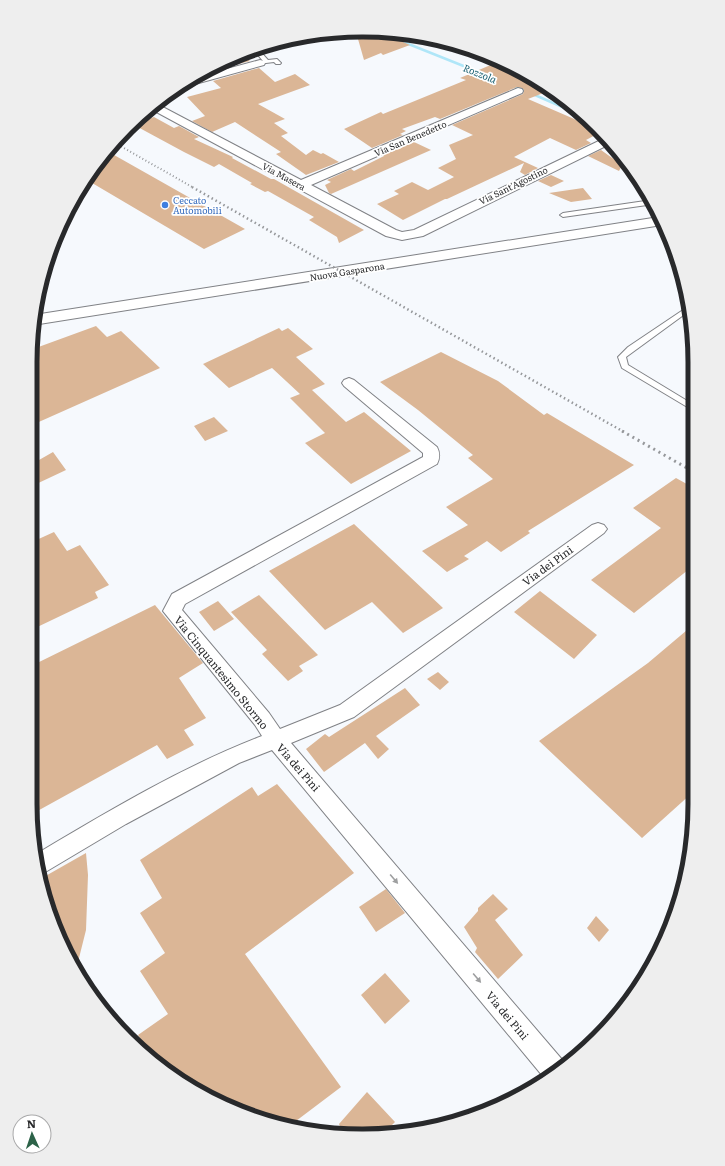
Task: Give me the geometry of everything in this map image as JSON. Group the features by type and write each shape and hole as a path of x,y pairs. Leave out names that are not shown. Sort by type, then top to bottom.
{"main road":[{"name":"Nuova Gasparona","path":"41,310 651,214"},
{"name":"Nuova Gasparona","path":"41,310 656,223"}],"street":[{"path":"206,78 263,62"},
{"name":"Via San Benedetto","path":"301,185 518,91"},
{"name":"Via Masera","path":"158,109 391,233 402,236 418,233"},
{"name":"Via Sant'Agostino","path":"418,233 602,142"},
{"name":"Via Cinquantesimo Stormo","path":"42,863 118,817 232,757 276,740 262,718 172,611 178,599 431,460 431,451 348,382"},
{"name":"Via dei Pini","path":"552,1068 276,740 347,711 598,528"}],"lane":[{"path":"258,54 263,62 275,60 278,63"},
{"path":"563,214 646,203"},
{"path":"684,312 631,349 622,358 625,366 688,404"}],"building":[{"path":"357,37 396,39 410,45 383,55 381,53 364,60"},
{"path":"247,58 250,61 227,67"},
{"path":"492,64 544,93 528,99 583,123 596,135 586,140 591,143 576,150 550,138 514,157 538,168 525,175 520,172 524,163 403,220 377,204 399,194 394,191 412,182 428,190 454,177 438,168 456,159 449,145 473,135 452,125 523,94 524,90 517,87 440,119 435,117 402,129 406,131 400,134 403,135 372,148 344,129 381,112 383,114 466,80 460,78"},
{"path":"259,68 275,82 295,74 310,85 258,104 285,119 274,123 288,133 281,136 306,155 313,150 321,154 323,153 339,162 306,175 276,154 281,152 235,122 212,132 192,121 205,116 187,97 221,88 213,81"},
{"path":"154,117 174,128 179,126 199,137 194,139 233,157 232,158 271,179 274,179 364,230 339,243 337,237 309,220 314,217 268,191 265,192 250,184 252,183 219,164 214,167 138,127 145,121"},
{"path":"414,142 431,150 331,194 329,193 325,185 331,182 327,180 351,169 354,171 384,156 383,155"},
{"path":"601,150 622,165 619,171 588,156"},
{"name":"Ceccato Automobili","path":"113,154 245,229 204,249 92,183"},
{"path":"551,175 564,181 551,187 538,181"},
{"path":"583,188 592,199 571,202 549,193"},
{"path":"96,326 107,337 121,331 160,368 37,423 38,347"},
{"path":"279,328 282,331 288,328 313,349 296,357 325,384 312,390 346,422 364,412 411,451 351,484 305,443 325,433 290,398 300,394 272,368 229,388 203,364"},
{"path":"441,352 498,381 544,415 547,413 634,465 528,531 530,533 501,552 487,541 464,556 469,559 447,572 422,551 468,525 446,507 493,479 468,458 473,455 418,410 380,382"},
{"path":"214,417 228,431 205,441 194,426"},
{"path":"53,452 66,470 37,484 37,461"},
{"path":"676,478 688,485 688,570 634,613 591,580 661,528 633,508"},
{"path":"354,524 443,608 403,633 372,602 325,630 269,571"},
{"path":"54,532 67,551 80,545 109,585 95,592 98,598 37,627 37,540"},
{"path":"540,591 597,635 574,659 514,612"},
{"path":"259,595 318,655 299,666 303,671 288,681 262,654 267,650 231,612"},
{"path":"218,601 234,619 214,631 199,612"},
{"path":"155,605 203,663 179,678 206,718 184,730 194,745 167,759 157,745 37,811 37,663"},
{"path":"688,629 688,797 642,838 539,741 648,663"},
{"path":"438,672 449,682 440,690 427,679"},
{"path":"405,688 420,705 376,736 389,749 378,759 365,743 324,772 306,749 325,734 329,737"},
{"path":"277,784 354,873 245,954 341,1087 295,1122 258,1112 200,1085 164,1062 146,1047 138,1035 168,1014 140,971 165,953 140,913 162,898 140,860 252,787 258,796"},
{"path":"86,853 88,875 86,930 78,961 54,908 45,876"},
{"path":"386,889 405,913 376,932 359,907"},
{"path":"493,894 508,909 495,920 523,955 498,979 475,952 477,948 464,927 478,911 478,908"},
{"path":"596,916 609,930 599,942 587,928"},
{"path":"385,973 410,1001 385,1024 361,995"},
{"path":"367,1092 395,1122 390,1127 362,1129 341,1128 339,1124"}],"waterway":[{"name":"Rozzola","path":"396,39 481,73"},
{"name":"Rozzola","path":"512,85 566,109"}],"railway":[{"path":"120,146 194,188"},
{"path":"192,187 624,432"},
{"path":"622,431 688,469"}],"place":[{"name":"Ceccato Automobili","path":"165,205"}]}
